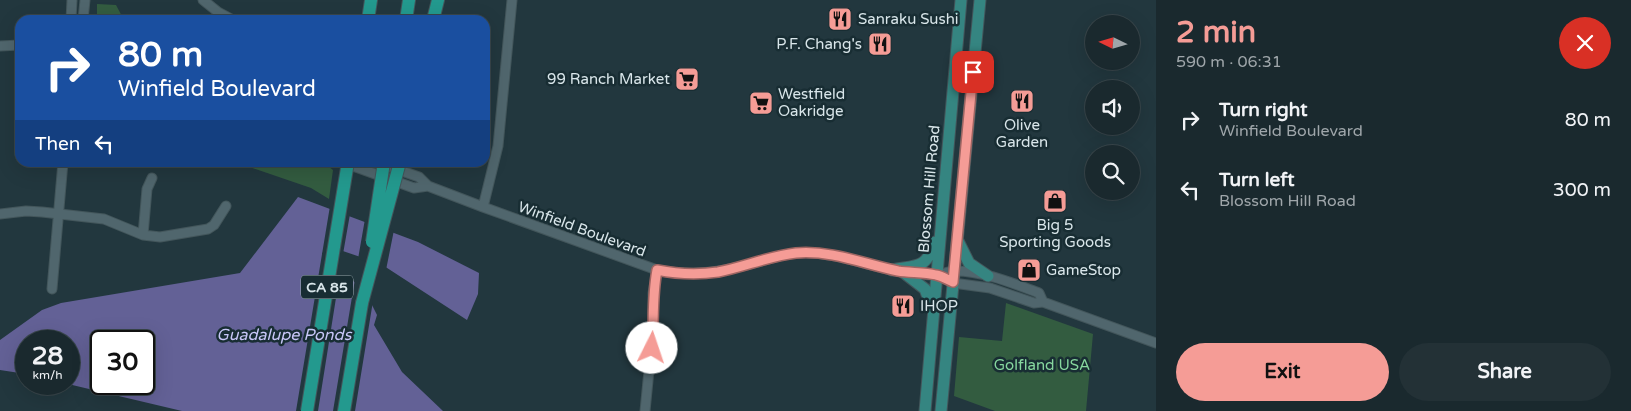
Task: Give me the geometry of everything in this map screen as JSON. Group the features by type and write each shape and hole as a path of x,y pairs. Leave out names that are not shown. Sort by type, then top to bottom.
{"highway":[{"path":"369,15 371,0"},
{"path":"407,15 410,0"},
{"path":"434,15 438,0"},
{"name":"CA 85","path":"307,411 347,167"},
{"name":"CA 85","path":"344,411 383,167"},
{"path":"362,304 399,167"}],"main road":[{"name":"Blossom Hill Road","path":"925,411 932,308 961,0"},
{"path":"941,411 980,0"},
{"path":"897,271 926,261 930,256 940,228"},
{"path":"958,240 969,263 988,276"},
{"path":"897,271 925,289 932,308"}],"street":[{"path":"71,15 72,0"},
{"path":"84,15 85,0"},
{"path":"203,0 224,15"},
{"path":"483,207 498,146 512,0"},
{"path":"0,46 15,45"},
{"path":"52,289 63,167"},
{"name":"Winfield Boulevard","path":"356,167 414,188 428,186"},
{"name":"Winfield Boulevard","path":"390,167 419,177 428,186 657,270 698,274 718,272 780,256 797,253 823,253 850,258 897,271 954,277 988,276 1039,293 1044,302"},
{"path":"143,235 147,189 152,178"},
{"path":"0,214 26,211 104,219 143,235 160,237 208,229 214,225 226,206"},
{"path":"645,411 653,330 653,293 657,270"},
{"name":"Winfield Boulevard","path":"954,277 1034,303 1044,302 1156,344"}],"green space":[{"path":"97,4 116,5 121,15 97,15"},
{"path":"250,167 329,167 333,170 329,199 311,188"},
{"name":"Golfland USA","path":"1006,303 1093,334 1086,411 995,411 954,396 959,337 1002,341"}],"water":[{"name":"Guadalupe Ponds","path":"298,197 418,242 479,273 478,294 467,320 381,264 334,248 322,253 326,267 339,282 343,285 349,277 366,293 377,315 374,325 402,372 443,411 182,411 114,395 155,395 155,330 90,330 90,389 80,387 80,330 15,330 15,372 0,370 0,340 42,310 61,303 240,273"}],"pier":[{"path":"330,206 350,214 343,254 334,251 324,255 325,261 339,279 318,411 296,411"},
{"path":"365,219 394,230 386,270 380,266 358,259"},
{"path":"355,279 368,291 373,301 355,411 333,411"}],"place":[{"name":"Sanraku Sushi","path":"840,19"},
{"name":"P.F. Chang's","path":"880,44"},
{"name":"99 Ranch Market","path":"687,79"},
{"name":"Olive Garden","path":"1022,101"},
{"name":"Westfield Oakridge","path":"761,103"},
{"name":"Big 5 Sporting Goods","path":"1055,201"},
{"name":"GameStop","path":"1029,270"},
{"name":"IHOP","path":"903,306"}],"route":[{"path":"652,348 653,293 657,270 684,274 718,272 780,256 797,253 823,253 903,272 936,275 953,282 973,72"}]}
